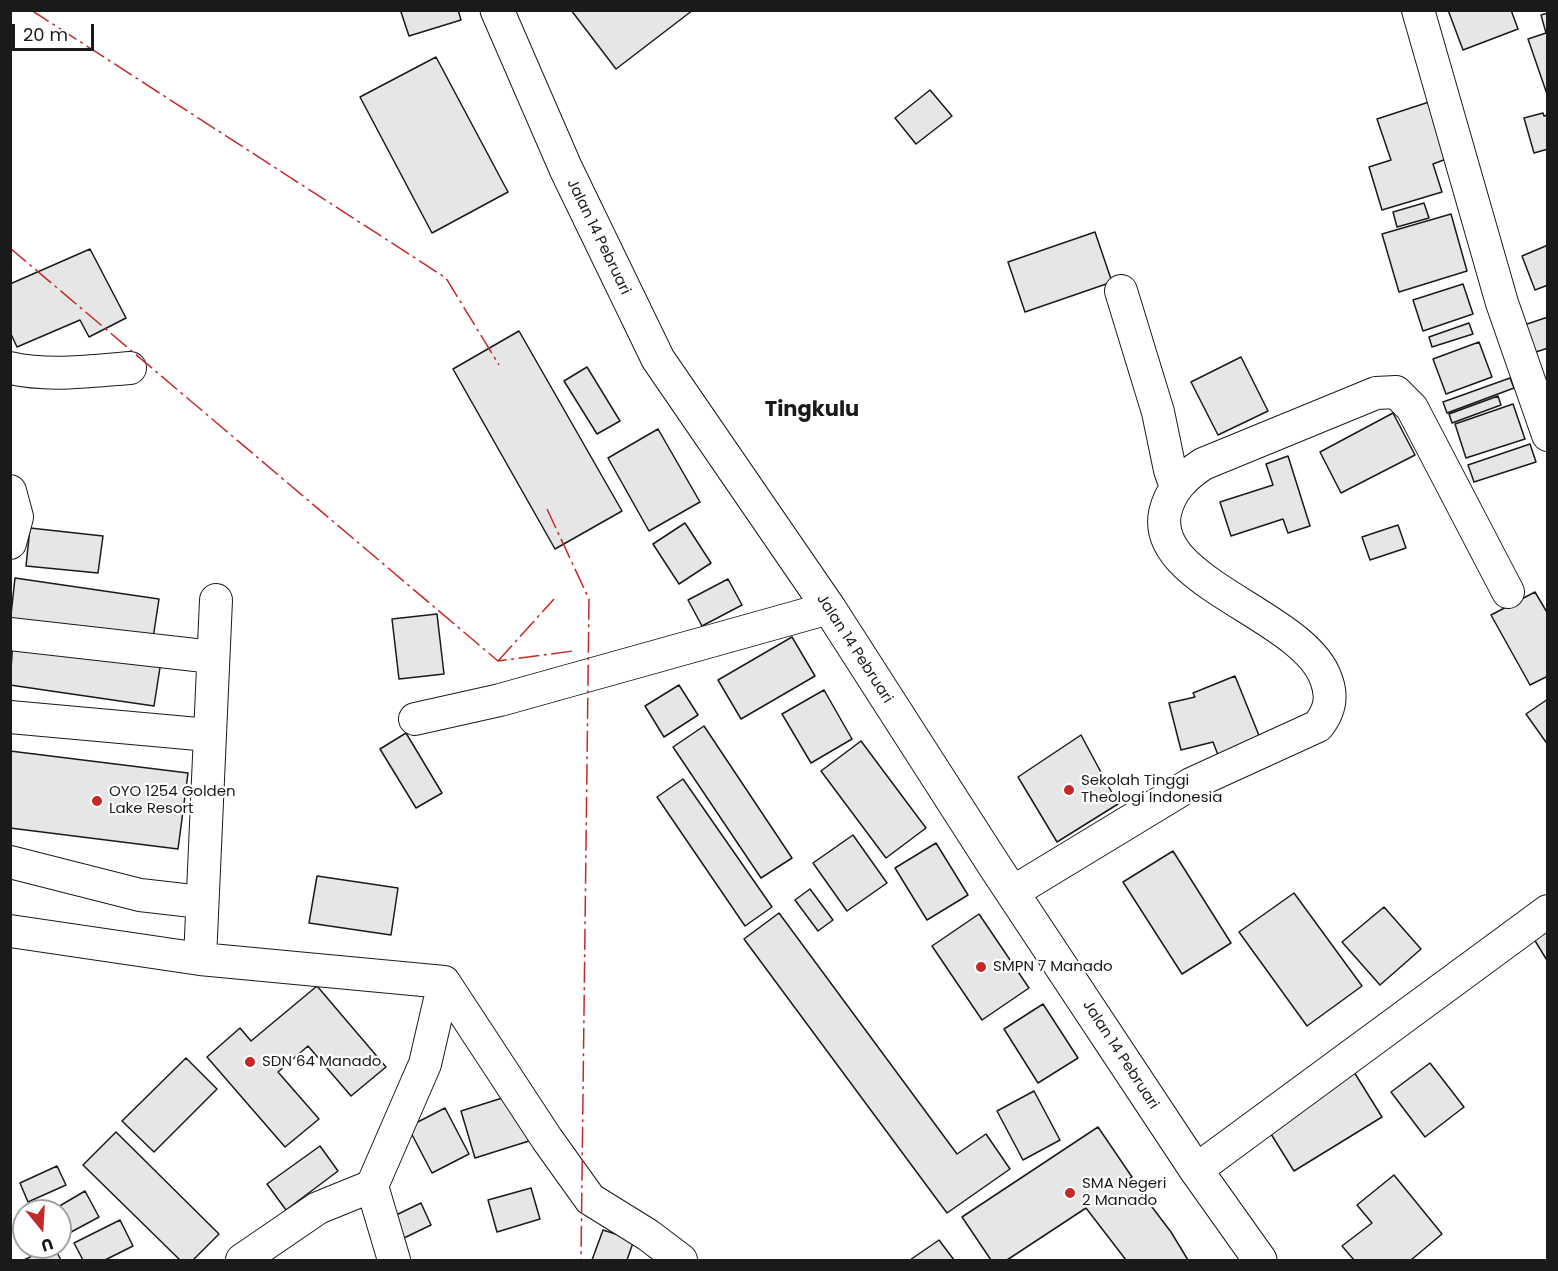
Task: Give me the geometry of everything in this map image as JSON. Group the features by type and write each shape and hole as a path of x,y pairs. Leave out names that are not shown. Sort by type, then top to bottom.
{"main road":[{"name":"Jalan 14 Pebruari","path":"496,10 566,169 658,359 829,608 1196,1170 1260,1260"}],"street":[{"path":"1418,10 1502,303 1548,435"},
{"path":"1121,291 1158,412 1170,470 1176,487"},
{"path":"10,368 33,373 56,374 130,368"},
{"path":"1013,892 1191,784 1318,726 1326,716 1330,689 1316,659 1291,637 1215,587 1174,552 1167,537 1164,521 1167,504 1176,487 1189,473 1221,455 1376,393 1396,392 1412,408 1508,592"},
{"path":"10,491 17,517 10,543"},
{"path":"200,959 216,600"},
{"path":"415,719 500,700 829,608"},
{"path":"10,634 213,657"},
{"path":"10,717 209,735"},
{"path":"10,862 140,895 201,902"},
{"path":"1196,1170 1548,911"},
{"path":"10,931 200,959 444,982"},
{"path":"394,1260 372,1186 425,1064 444,982"},
{"path":"444,982 541,1131 590,1199 648,1235 681,1260"},
{"path":"242,1260 318,1208 372,1186"}],"building":[{"path":"405,10 458,10 461,20 409,36 401,12"},
{"path":"571,10 693,10 616,69"},
{"path":"1448,10 1511,10 1518,29 1463,50"},
{"path":"1548,13 1548,97 1528,39 1546,33 1541,15"},
{"path":"436,57 508,192 432,233 360,97"},
{"path":"930,90 952,116 916,144 895,118"},
{"path":"1429,102 1449,158 1433,164 1442,192 1382,210 1369,167 1391,160 1377,119"},
{"path":"1543,113 1544,116 1548,115 1548,149 1534,153 1524,118"},
{"path":"1424,203 1429,218 1397,227 1393,212"},
{"path":"1451,214 1467,271 1399,292 1382,234"},
{"path":"1095,232 1112,282 1025,312 1008,262"},
{"path":"1548,245 1548,285 1535,290 1522,256"},
{"path":"90,249 126,318 89,337 80,320 17,347 10,332 10,284"},
{"path":"1463,284 1473,314 1423,331 1413,300"},
{"path":"1548,317 1548,348 1524,356 1515,328"},
{"path":"1469,323 1473,334 1432,347 1429,337"},
{"path":"519,331 622,511 555,549 453,369"},
{"path":"1479,342 1492,377 1446,394 1433,359"},
{"path":"1241,357 1268,411 1218,435 1191,382"},
{"path":"587,367 620,421 597,434 564,381"},
{"path":"1510,378 1514,388 1447,413 1443,402"},
{"path":"1498,396 1501,405 1452,423 1449,414"},
{"path":"1513,404 1525,439 1466,458 1455,424"},
{"path":"1393,413 1415,455 1341,493 1320,452"},
{"path":"658,429 700,502 649,531 608,458"},
{"path":"1530,444 1536,462 1474,482 1468,465"},
{"path":"1288,456 1310,526 1288,533 1283,519 1231,536 1220,502 1273,485 1266,464"},
{"path":"685,523 711,563 679,584 653,544"},
{"path":"1398,525 1406,548 1370,560 1362,537"},
{"path":"30,528 103,536 98,573 26,566"},
{"path":"15,578 159,599 152,645 10,624"},
{"path":"728,579 742,605 702,626 688,600"},
{"path":"1535,592 1548,614 1548,676 1530,685 1491,615"},
{"path":"437,614 444,674 399,679 392,619"},
{"path":"792,637 815,676 741,719 718,680"},
{"path":"13,639 161,661 154,706 10,685"},
{"path":"1235,676 1260,738 1218,755 1213,742 1181,750 1169,703 1195,697 1193,693"},
{"path":"679,685 698,715 664,737 645,706"},
{"path":"824,690 852,739 811,763 782,714"},
{"path":"1548,699 1548,745 1526,714"},
{"path":"704,726 792,858 761,878 673,747"},
{"path":"406,733 442,793 416,808 380,749"},
{"name":"Sekolah Tinggi Theologi Indonesia","path":"1081,735 1118,804 1057,842 1018,777"},
{"path":"861,741 926,828 886,858 821,771"},
{"name":"OYO 1254 Golden Lake Resort","path":"10,751 188,773 178,849 10,828"},
{"path":"683,779 772,907 745,926 657,797"},
{"path":"853,835 887,883 847,911 813,863"},
{"path":"936,843 968,895 927,920 895,868"},
{"path":"1173,851 1231,943 1182,974 1123,882"},
{"path":"317,876 398,888 391,935 309,923"},
{"path":"810,889 833,920 818,931 795,900"},
{"path":"1294,893 1362,986 1307,1026 1239,932"},
{"path":"1384,907 1421,949 1380,985 1342,942"},
{"path":"779,913 957,1154 986,1134 1010,1169 947,1213 744,939"},
{"name":"SMPN 7 Manado","path":"979,914 1029,988 982,1020 932,946"},
{"path":"1548,931 1548,962 1534,939"},
{"name":"SDN 64 Manado","path":"317,986 386,1067 351,1096 308,1046 278,1072 319,1119 285,1147 207,1057 240,1028 251,1041"},
{"path":"1043,1004 1078,1058 1038,1083 1004,1029"},
{"path":"186,1058 217,1089 154,1152 122,1121"},
{"path":"1430,1063 1464,1107 1425,1137 1391,1092"},
{"path":"1354,1072 1382,1117 1294,1171 1266,1126"},
{"path":"1034,1091 1060,1140 1023,1160 997,1111"},
{"path":"515,1094 529,1141 475,1158 461,1111"},
{"path":"445,1108 469,1154 432,1173 408,1127"},
{"name":"SMA Negeri 2 Manado","path":"1098,1127 1132,1177 1130,1178 1171,1232 1188,1260 1126,1260 1086,1208 1007,1260 991,1260 962,1217"},
{"path":"116,1132 219,1234 193,1260 180,1260 83,1165"},
{"path":"320,1146 338,1171 286,1210 267,1184"},
{"path":"57,1166 66,1185 35,1199 27,1199 20,1183"},
{"path":"1394,1175 1442,1234 1411,1260 1354,1260 1342,1246 1372,1223 1357,1205"},
{"path":"531,1188 540,1219 497,1232 488,1200"},
{"path":"85,1191 99,1217 72,1232 71,1199"},
{"path":"421,1203 431,1225 404,1238 394,1216"},
{"path":"120,1220 133,1246 105,1260 83,1260 74,1243"},
{"path":"603,1230 634,1240 627,1260 592,1260"},
{"path":"939,1240 954,1260 910,1260"},
{"path":"60,1259 61,1260 24,1260"}],"power":[{"path":"31,10 446,278 499,365"},
{"path":"10,248 498,661 573,651"},
{"path":"547,509 589,599 581,1260"},
{"path":"498,661 554,599"}],"place":[{"name":"Sekolah Tinggi Theologi Indonesia","path":"1069,790"},
{"name":"OYO 1254 Golden Lake Resort","path":"97,801"},
{"name":"SMPN 7 Manado","path":"981,967"},
{"name":"SDN 64 Manado","path":"250,1062"},
{"name":"SMA Negeri 2 Manado","path":"1070,1193"}],"district":[{"name":"Tingkulu","path":"812,411"}]}
